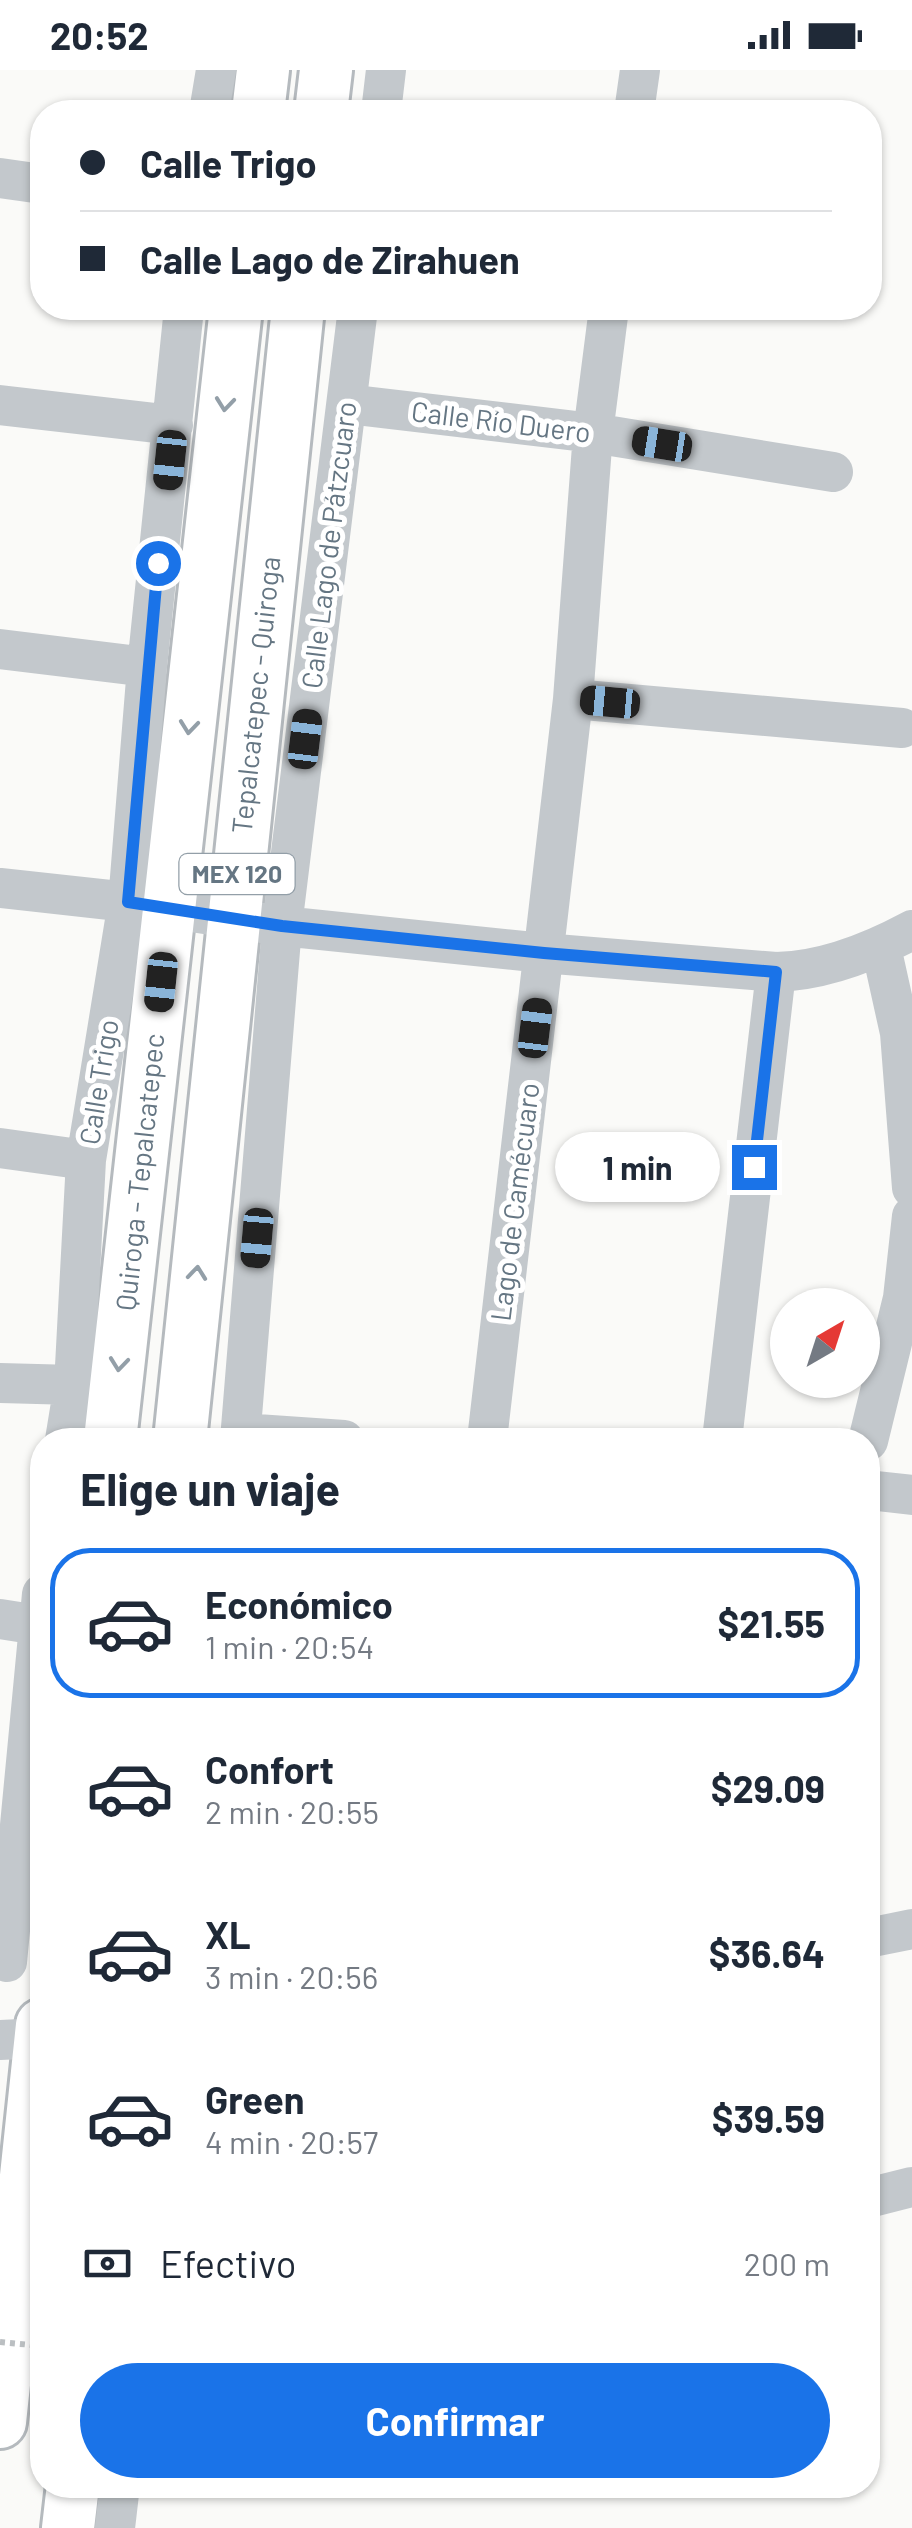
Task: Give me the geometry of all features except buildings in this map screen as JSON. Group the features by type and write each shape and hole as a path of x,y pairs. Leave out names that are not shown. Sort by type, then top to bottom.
{"main road":[{"path":"259,100 263,70"},
{"path":"322,100 326,70"},
{"name":"Quiroga - Tepalcatepec","path":"111,1428 148,905 234,320"},
{"name":"Tepalcatepec - Quiroga","path":"182,1428 257,922 297,320"},
{"path":"0,2422 12,2356 8,2263 28,2034"},
{"path":"68,2528 71,2498"}],"street":[{"path":"211,100 216,70"},
{"path":"382,100 386,70"},
{"path":"636,100 640,70"},
{"path":"0,178 30,182"},
{"name":"Calle Trigo","path":"67,1428 74,1385 86,1160 148,905 147,667 183,320"},
{"name":"Calle Lago de Pátzcuaro","path":"241,1428 257,922 347,404 357,320"},
{"name":"Lago de Camécuaro","path":"488,1428 574,700 592,433 607,320"},
{"name":"Calle Río Duero","path":"347,404 592,433 834,472"},
{"path":"0,405 174,425"},
{"path":"0,649 147,667"},
{"path":"574,700 902,728"},
{"path":"0,888 257,922 544,953 776,972 803,972 896,938 912,1188"},
{"path":"723,1428 776,972"},
{"path":"0,1148 86,1160"},
{"path":"871,1428 903,1298 912,1216"},
{"path":"0,1383 74,1385"},
{"path":"880,1491 911,1495"},
{"path":"17,1964 27,1613"},
{"path":"880,1935 912,1926"},
{"path":"880,2195 912,2187"},
{"path":"115,2528 118,2498"}],"route":[{"path":"158,563 128,902 282,926 776,972 754,1167"}]}
